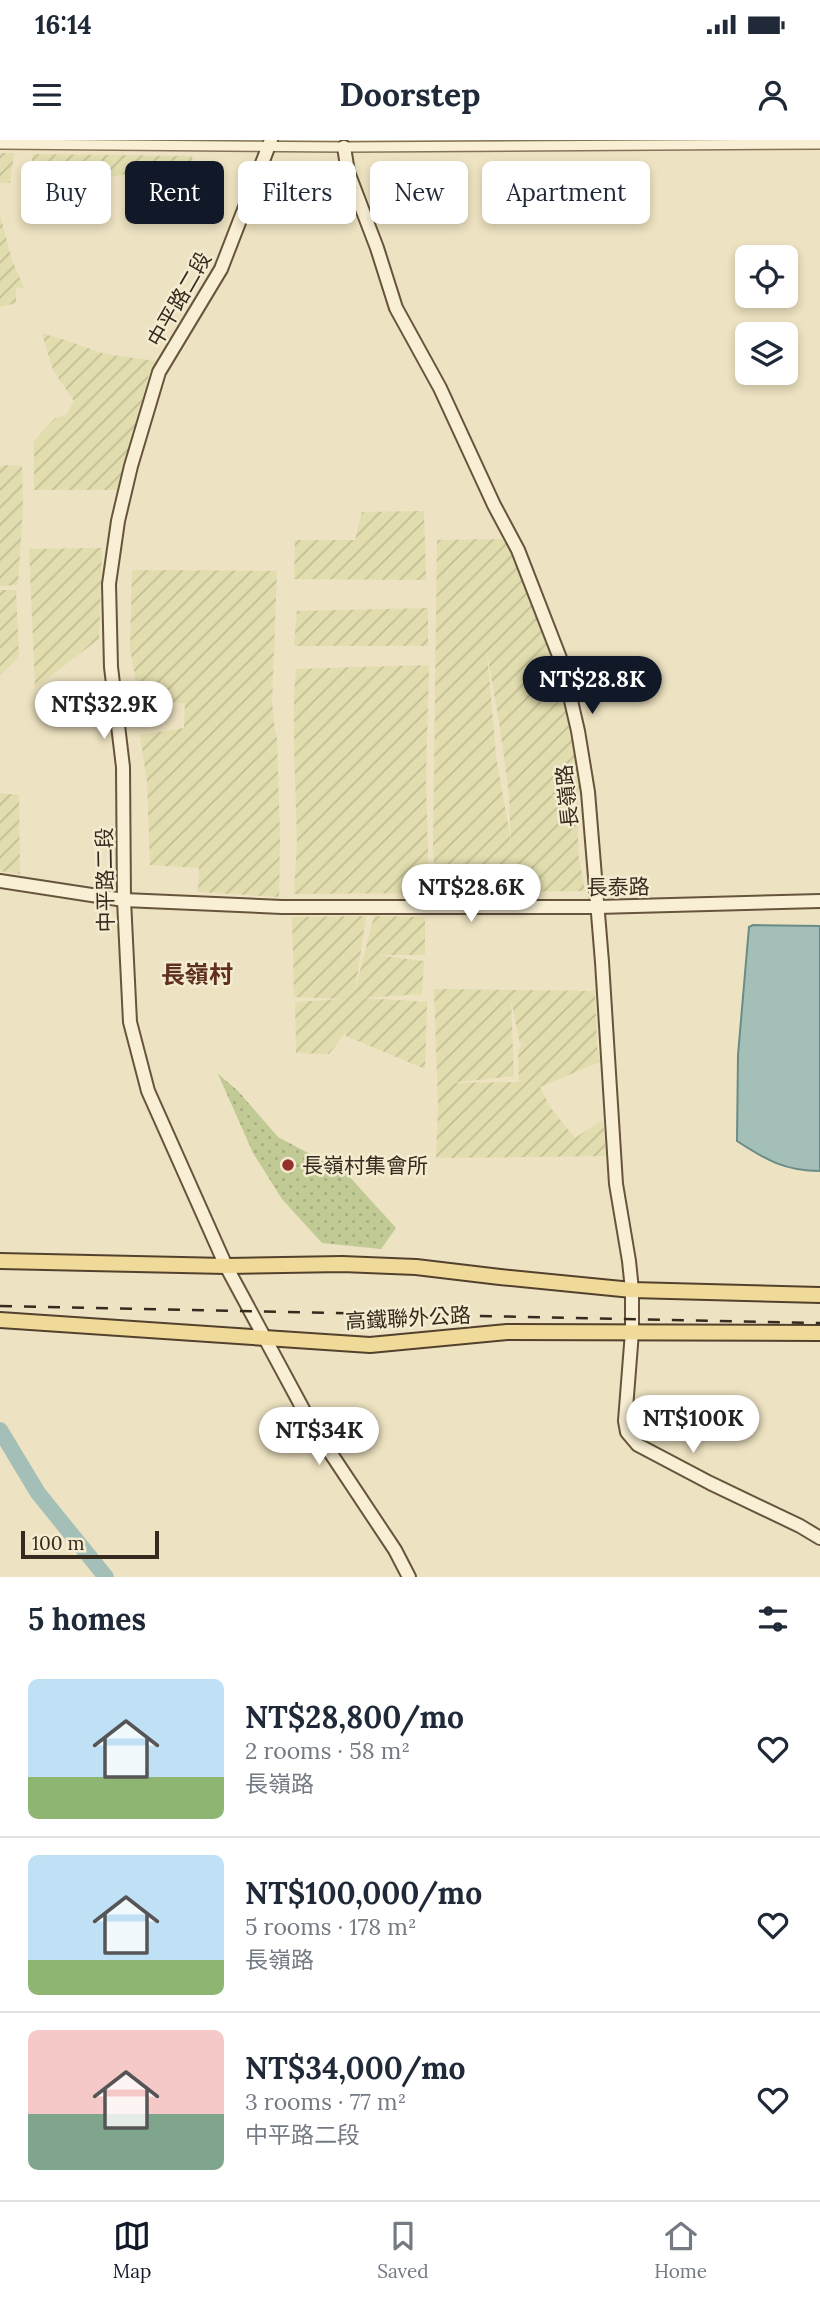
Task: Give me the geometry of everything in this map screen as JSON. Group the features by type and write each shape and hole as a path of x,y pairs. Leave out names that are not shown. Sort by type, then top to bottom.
{"main road":[{"name":"高鐵聯外公路","path":"0,1261 416,1267 632,1290 820,1295"},
{"name":"高鐵聯外公路","path":"0,1320 370,1345 508,1332 820,1333"}],"street":[{"path":"0,144 269,143 344,147 820,144"},
{"name":"中平路二段","path":"269,143 221,269 159,372 118,521 109,584 111,667 123,767 124,900 130,1022 148,1091 226,1266 310,1422 395,1550 409,1577"},
{"name":"長嶺路","path":"344,147 348,172 396,308 440,388 494,505 518,550 563,666 578,731 588,792 615,1184 632,1290 632,1332 625,1421 627,1432 638,1445 820,1538"},
{"name":"長泰路","path":"0,881 124,900 282,907 597,907 820,901"}],"shaded area":[{"path":"0,153 14,153 10,183 0,183"},
{"path":"33,154 192,156 193,161 125,161 125,174 111,177 111,161 32,161"},
{"path":"0,215 12,260 24,288 16,288 16,303 0,307"},
{"path":"42,334 105,354 156,361 149,373 119,490 34,490 34,441 55,418 66,415 74,401 53,370"},
{"path":"0,466 22,466 23,505 18,585 0,586"},
{"path":"424,511 426,580 294,579 295,540 355,540 362,512"},
{"path":"507,539 562,682 583,794 545,795 578,797 578,853 585,891 436,892 433,849 437,540","holes":["487,653 509,795 511,842 496,756"]},
{"path":"102,548 99,639 35,688 29,549"},
{"path":"132,570 277,571 272,702 277,738 279,897 198,892 199,868 150,865 147,782 140,735 184,728 185,703 136,701 130,649"},
{"path":"0,590 16,590 19,657 0,676"},
{"path":"428,608 428,646 294,646 297,611"},
{"path":"429,665 426,778 429,893 294,894 297,841 294,746 296,669"},
{"path":"0,793 19,795 20,874 0,871"},
{"path":"366,916 355,991 374,916 425,917 425,955 376,955 424,961 422,994 362,998 427,1002 425,1069 346,1036 346,1032 329,1054 296,1053 295,1002 343,999 294,997 292,917"},
{"path":"434,989 595,991 600,1062 540,1087 550,1107 575,1138 603,1120 606,1156 436,1158 438,1106","holes":["511,1000 520,1043 519,1082 449,1083 514,1076"]}],"green space":[{"path":"218,1074 238,1091 278,1137 346,1173 396,1228 381,1249 322,1243 282,1199 253,1153"}],"water":[{"path":"820,926 820,1171 786,1167 757,1154 737,1141 738,1055 749,927"}],"waterway":[{"path":"0,1430 38,1493 106,1577"}],"railway":[{"path":"0,1306 820,1323"}],"place":[{"name":"長嶺村集會所","path":"288,1165"}],"district":[{"name":"長嶺村","path":"197,974"}]}
